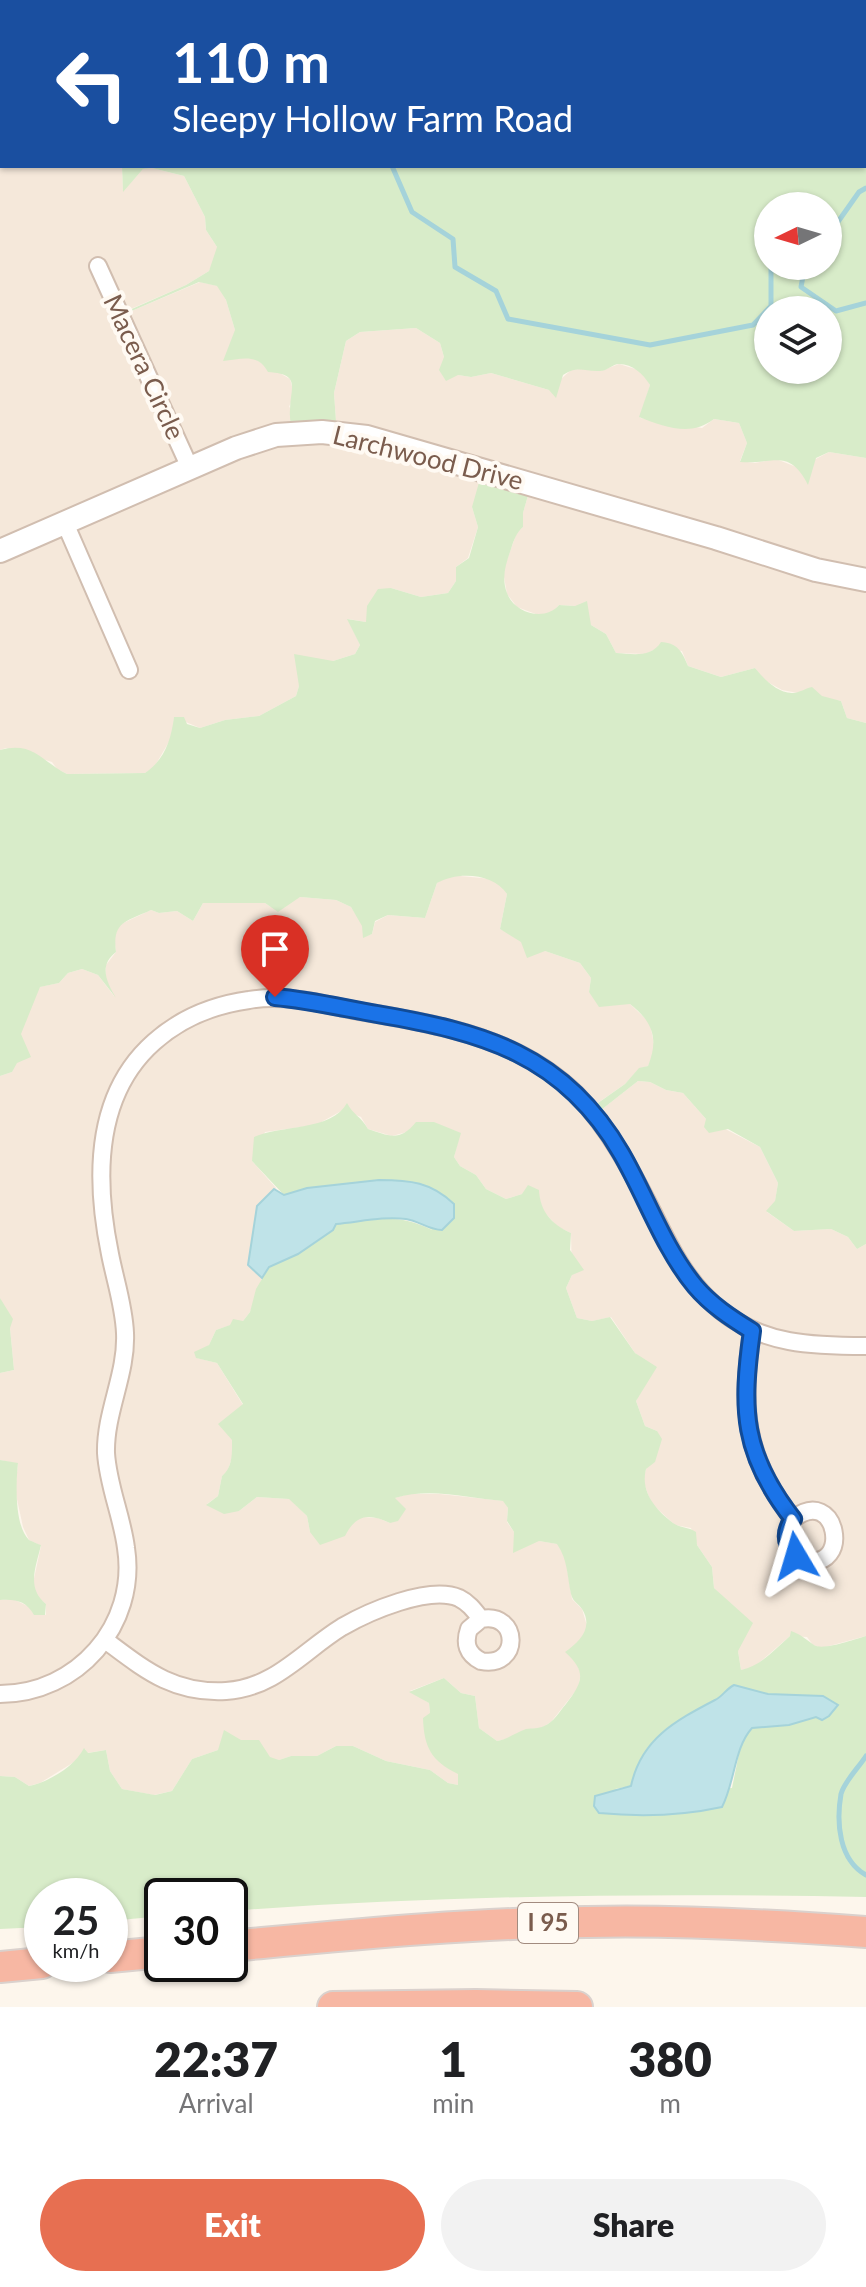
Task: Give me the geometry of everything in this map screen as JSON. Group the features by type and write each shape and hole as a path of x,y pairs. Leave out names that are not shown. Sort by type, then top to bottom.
{"highway":[{"name":"I 95","path":"248,1944 418,1929 585,1922 696,1923 866,1932"},
{"path":"0,1967 24,1965"},
{"path":"333,2007 577,2007"}],"street":[{"name":"Macera Circle","path":"98,266 190,468"},
{"name":"Larchwood Drive","path":"0,551 236,448 276,435 322,432 367,437 702,533 816,570 866,580"},
{"path":"65,523 129,670"},
{"path":"0,1694 31,1691 51,1684 85,1662 105,1640 120,1611 128,1570 127,1550 106,1453 110,1411 125,1356 125,1331 102,1209 104,1134 119,1085 134,1063 153,1043 196,1013 252,999 295,999 459,1029 522,1055 577,1095 598,1121 620,1150 667,1243 688,1277 724,1314 752,1331 799,1344 866,1346"},
{"path":"752,1331 745,1394 749,1433 762,1473 793,1519"},
{"path":"105,1640 152,1675 168,1683 189,1689 229,1691 266,1681 285,1671 343,1627 394,1604 427,1596 451,1595 471,1605 481,1619"}],"shaded area":[{"path":"0,168 122,168 123,191 143,169 152,168 184,176 205,217 206,230 217,247 217,254 209,271 127,313 200,282 218,286 226,300 235,330 253,358 290,379 294,394 289,407 337,435 334,393 346,341 360,332 416,328 440,343 444,357 458,375 471,377 491,373 549,390 571,370 586,368 601,371 619,364 642,371 650,385 640,418 702,428 714,419 739,423 747,443 740,461 755,463 776,459 799,468 829,452 866,458 866,723 847,718 841,701 782,690 764,680 755,668 721,677 688,666 682,651 658,648 645,654 616,653 606,634 591,625 575,606 559,605 553,612 541,616 517,607 507,594 503,571 517,532 523,527 523,513 531,485 472,507 478,527 468,558 456,567 456,581 448,593 421,597 391,588 366,622 348,619 360,645 355,654 333,661 299,686 296,696 259,716 225,720 200,728 174,717 173,735 153,769 145,773 67,774 52,762 6,748 0,750"},
{"path":"450,875 492,879 501,884 507,894 500,929 545,951 580,963 591,978 589,992 630,1004 650,1023 655,1050 648,1066 639,1069 625,1084 589,1109 596,1114 638,1081 683,1093 706,1119 760,1147 778,1183 775,1202 767,1212 794,1231 831,1229 848,1237 857,1249 866,1244 866,1636 822,1648 813,1645 807,1637 790,1636 753,1668 741,1670 719,1593 714,1588 712,1567 697,1545 691,1528 675,1525 651,1503 643,1480 657,1431 645,1426 636,1401 651,1366 635,1353 611,1317 592,1321 577,1318 566,1288 572,1275 571,1233 558,1227 542,1210 540,1201 522,1194 506,1199 486,1189 476,1175 460,1166 454,1157 460,1133 407,1132 392,1136 368,1129 361,1117 343,1110 316,1125 265,1132 252,1161 276,1188 248,1264 262,1278 250,1312 243,1321 216,1330 209,1345 197,1358 217,1363 243,1405 232,1440 232,1458 227,1472 222,1476 218,1496 207,1504 239,1511 257,1497 290,1499 307,1516 310,1532 351,1523 362,1517 390,1523 395,1498 408,1494 504,1501 508,1508 507,1522 514,1532 558,1544 565,1556 572,1599 582,1609 587,1626 576,1662 581,1674 578,1688 551,1722 497,1741 479,1728 475,1696 461,1693 444,1678 410,1691 429,1703 430,1713 458,1774 458,1785 448,1783 430,1770 386,1761 353,1746 336,1746 317,1756 291,1756 279,1760 218,1750 192,1759 172,1791 154,1795 122,1789 110,1771 106,1750 87,1753 85,1749 79,1759 40,1783 29,1786 15,1777 0,1776 0,1600 13,1599 46,1615 46,1604 37,1597 33,1583 41,1546 29,1540 15,1490 18,1464 0,1460 0,1373 14,1370 10,1328 0,1298 0,1076 12,1072 20,1034 39,987 59,983 68,973 82,969 98,975 114,996 105,978 106,965 116,952 114,936 119,925 151,910 159,913 177,911 193,921 203,903 265,903 271,907 300,897 336,900 351,907 363,926 363,937 372,934 375,922 388,915 425,918 437,883"}],"green space":[{"path":"122,168 152,168 143,169 123,192"},
{"path":"152,168 866,168 866,458 829,452 816,458 808,485 801,473 787,462 740,462 747,443 739,423 714,419 687,429 639,417 650,385 633,368 619,364 603,371 578,370 563,375 556,398 549,390 491,373 471,377 458,375 446,381 439,370 444,357 440,343 416,328 360,332 346,341 334,393 337,435 293,437 290,379 268,372 254,360 223,361 235,330 226,300 217,286 199,282 125,312 186,285 209,271 217,247 206,230 205,217 184,176"},
{"path":"482,472 531,485 523,513 523,527 514,540 505,571 507,593 516,606 538,614 559,605 575,606 587,601 591,625 606,634 616,653 647,653 661,642 671,644 684,656 688,666 721,677 755,668 782,691 795,693 812,687 822,696 841,701 847,718 866,723 866,1244 857,1249 848,1237 831,1229 794,1231 766,1211 775,1201 778,1183 760,1147 728,1129 709,1133 704,1127 706,1119 683,1093 638,1081 596,1114 588,1110 625,1084 639,1068 648,1066 653,1047 649,1024 630,1004 599,1007 589,992 591,978 580,963 545,951 527,958 521,942 500,929 507,894 493,882 475,876 455,877 437,883 425,918 388,915 375,921 372,934 363,938 362,926 351,907 336,900 300,897 278,912 265,903 203,903 193,921 177,911 159,913 151,910 128,920 116,934 116,952 107,963 106,974 116,998 98,975 82,969 68,973 59,983 40,987 21,1034 31,1057 17,1063 12,1072 0,1076 0,750 30,750 67,774 145,773 166,749 174,717 184,717 187,724 200,728 225,720 259,716 296,696 299,686 294,654 333,661 355,654 360,645 347,619 366,622 367,606 378,589 391,588 421,597 448,593 456,581 456,567 469,558 478,527 472,507"},
{"path":"347,1103 368,1129 388,1135 405,1133 416,1122 434,1122 461,1133 454,1157 460,1166 476,1175 486,1189 506,1199 522,1194 528,1185 539,1190 548,1216 571,1233 570,1250 584,1270 572,1275 566,1288 577,1318 592,1321 610,1317 635,1353 657,1367 636,1401 645,1426 657,1431 662,1439 655,1462 646,1469 647,1493 667,1518 696,1532 697,1545 712,1567 714,1588 753,1623 738,1651 741,1670 767,1656 790,1636 791,1631 818,1646 832,1646 866,1636 866,1897 548,1896 248,1910 248,1878 144,1878 144,1918 128,1919 128,1878 24,1878 24,1928 0,1929 0,1776 15,1777 29,1786 61,1772 84,1748 88,1753 106,1750 110,1771 122,1789 155,1795 172,1791 192,1759 218,1750 224,1730 241,1740 259,1740 270,1757 279,1760 291,1756 317,1756 336,1746 353,1746 386,1761 430,1770 448,1783 458,1785 458,1774 441,1764 427,1745 423,1718 430,1713 429,1703 409,1692 444,1678 461,1693 475,1696 479,1728 497,1741 548,1724 579,1683 577,1665 565,1652 580,1639 586,1622 582,1609 572,1597 563,1556 557,1544 539,1541 513,1553 514,1532 507,1521 508,1508 503,1501 435,1493 395,1498 406,1509 398,1521 390,1523 364,1518 354,1523 345,1536 320,1545 310,1532 307,1516 289,1499 257,1497 239,1511 224,1514 206,1505 218,1496 222,1476 231,1460 232,1440 218,1424 243,1404 217,1363 196,1358 194,1352 209,1345 216,1330 230,1325 233,1319 243,1321 250,1312 256,1289 269,1267 298,1254 333,1230 336,1224 396,1219 432,1230 358,1184 307,1188 284,1195 252,1161 254,1137 330,1118","holes":["734,1685 768,1694 822,1696 816,1717 789,1725 753,1728 742,1739 732,1788 615,1789 631,1786 647,1748 691,1713 719,1699"]},
{"path":"0,1298 13,1319 10,1328 14,1370 0,1373"},
{"path":"0,1460 18,1463 18,1514 29,1540 41,1545 34,1584 46,1604 45,1615 34,1615 20,1602 0,1600"}],"water":[{"path":"379,1180 410,1182 437,1191 454,1204 454,1218 442,1230 398,1218 336,1224 333,1230 298,1254 269,1267 262,1278 248,1265 257,1206 274,1189 284,1195 307,1188"},
{"path":"734,1685 768,1694 823,1696 838,1705 822,1720 816,1717 789,1725 752,1728 738,1755 722,1807 661,1815 599,1813 594,1806 595,1796 631,1786 643,1756 662,1733"}],"waterway":[{"path":"393,168 412,212 453,239 455,267 496,291 508,319 650,345 753,325 771,306 771,280"},
{"path":"842,216 859,192 866,188"},
{"path":"802,280 801,287 836,311 866,303"},
{"path":"866,1756 843,1789 839,1817 845,1850 850,1860 866,1875"}],"route":[{"path":"275,997 459,1029 522,1055 577,1095 620,1150 681,1267 709,1301 752,1331 745,1394 749,1433 762,1473 793,1519 786,1534 787,1542 796,1556"}]}
